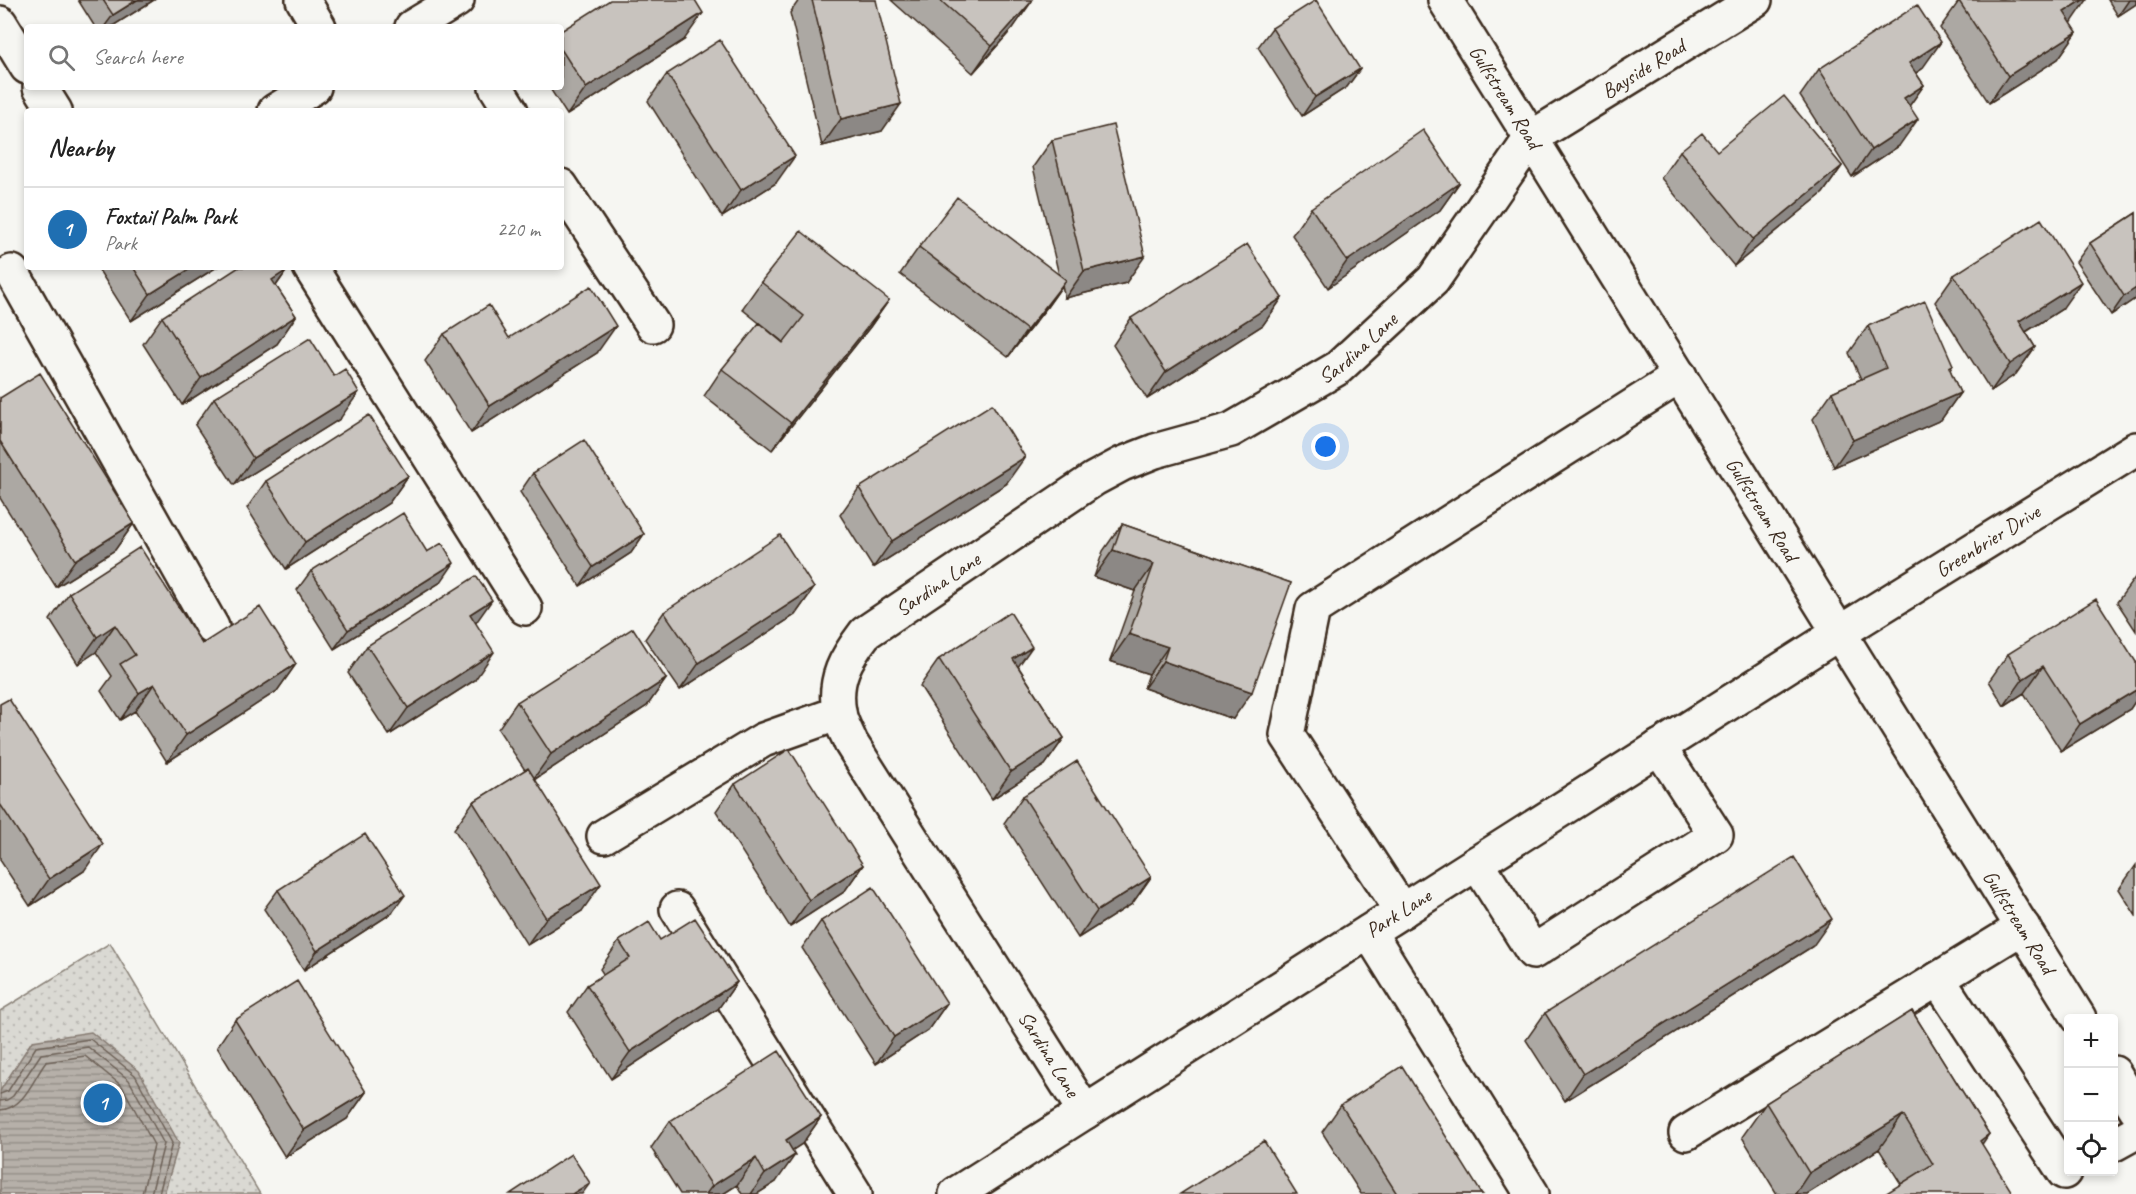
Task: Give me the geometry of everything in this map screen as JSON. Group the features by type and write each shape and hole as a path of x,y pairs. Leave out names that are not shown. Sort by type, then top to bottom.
{"street":[{"path":"303,0 317,24"},
{"name":"Gulfstream Road","path":"1445,0 2076,1014"},
{"name":"Bayside Road","path":"1531,138 1755,0"},
{"path":"420,24 452,12"},
{"path":"0,23 24,61"},
{"path":"42,90 53,108"},
{"path":"280,108 309,90"},
{"path":"497,90 509,108"},
{"name":"Sardina Lane","path":"1085,1112 851,743 839,713 838,684 847,657 865,633 1094,479 1122,464 1155,451 1231,430 1338,368 1433,280 1531,138"},
{"path":"564,191 652,325"},
{"path":"312,270 525,608"},
{"path":"13,271 212,627"},
{"path":"1402,910 1287,735 1313,609 1680,376"},
{"name":"Greenbrier Drive","path":"1839,633 2136,449"},
{"name":"Park Lane","path":"956,1194 1839,633"},
{"path":"604,836 763,740 839,713"},
{"path":"1477,863 1533,952 1716,835 1659,747"},
{"path":"677,909 855,1194"},
{"path":"1686,1133 2022,927"},
{"path":"1369,932 1532,1194"},
{"path":"1938,979 2070,1178"},
{"path":"2118,1080 2136,1109"},
{"path":"2118,1142 2136,1132"}],"shaded area":[{"path":"110,943 260,1194 0,1194 0,1011"}],"water":[{"path":"91,1032 139,1071 179,1143 164,1194 0,1194 0,1091 32,1041"}],"building":[{"path":"103,0 137,0 113,15"},
{"path":"610,0 695,0 703,13 586,88 564,54 564,29"},
{"path":"812,0 876,0 901,104 841,119"},
{"path":"940,0 1032,0 1032,1 992,46"},
{"path":"1316,0 1360,69 1315,97 1272,28"},
{"path":"2083,0 2064,12 2077,32 2008,76 1959,1"},
{"path":"1917,5 1941,42 1909,63 1924,85 1904,98 1918,119 1871,150 1819,69"},
{"path":"720,40 795,156 741,190 667,74"},
{"path":"1784,96 1842,166 1753,239 1680,151 1702,133 1717,151"},
{"path":"1113,125 1145,256 1084,271 1052,140"},
{"path":"1423,130 1459,183 1347,261 1311,208"},
{"path":"957,197 1066,280 1027,330 919,247"},
{"path":"2136,213 2136,288 2124,296 2090,243"},
{"path":"2041,219 2081,282 2019,321 2035,347 2010,364 1954,275"},
{"path":"801,231 889,300 791,423 722,369 759,323 783,343 804,316 761,282"},
{"path":"1247,244 1282,298 1166,372 1131,318"},
{"path":"135,270 188,270 150,294"},
{"path":"234,270 287,270 272,280 296,316 201,378 162,317"},
{"path":"591,286 616,326 490,406 444,334 489,305 509,338"},
{"path":"1925,301 1953,365 1949,367 1960,393 1853,440 1832,392 1886,368 1868,326"},
{"path":"310,338 334,376 345,369 359,392 253,458 214,398"},
{"path":"40,373 134,523 75,560 0,441 0,398"},
{"path":"992,404 1025,457 892,541 859,488"},
{"path":"369,415 408,476 305,542 266,481"},
{"path":"584,440 644,534 593,567 533,473"},
{"path":"403,513 427,552 442,543 454,563 348,630 311,571"},
{"path":"1122,524 1291,583 1252,692 1163,661 1168,647 1129,634 1154,564 1113,550"},
{"path":"780,535 814,588 699,663 664,612"},
{"path":"140,547 202,644 260,607 296,664 186,735 154,684 139,693 120,664 135,655 115,625 97,637 69,593"},
{"path":"476,576 492,600 470,614 494,652 408,708 367,646"},
{"path":"2096,599 2136,662 2136,690 2080,724 2043,666 2023,679 2008,654"},
{"path":"1010,612 1032,647 1013,659 1064,738 1011,772 939,659"},
{"path":"633,628 666,679 551,754 517,702"},
{"path":"9,699 103,844 49,879 0,804 0,704"},
{"path":"789,749 863,865 809,900 735,784"},
{"path":"1077,761 1151,877 1097,911 1023,796"},
{"path":"528,768 601,884 546,918 473,802"},
{"path":"365,834 405,895 317,951 278,890"},
{"path":"1794,857 1832,919 1583,1074 1545,1013"},
{"path":"873,887 947,1003 894,1037 821,921"},
{"path":"695,918 737,982 630,1052 587,985 630,958 619,941 649,922 660,940"},
{"path":"297,981 366,1092 304,1130 235,1020"},
{"path":"1912,1011 1989,1134 1980,1141 2013,1194 1885,1194 1933,1164 1903,1115 1809,1173 1766,1103"},
{"path":"779,1051 821,1117 786,1140 795,1155 765,1174 756,1158 712,1186 670,1121"},
{"path":"1402,1066 1482,1194 1397,1194 1341,1105"},
{"path":"1264,1141 1297,1194 1180,1194"},
{"path":"571,1154 590,1183 572,1194 510,1194"}],"place":[{"name":"Foxtail Palm Park","path":"103,1103"}]}
